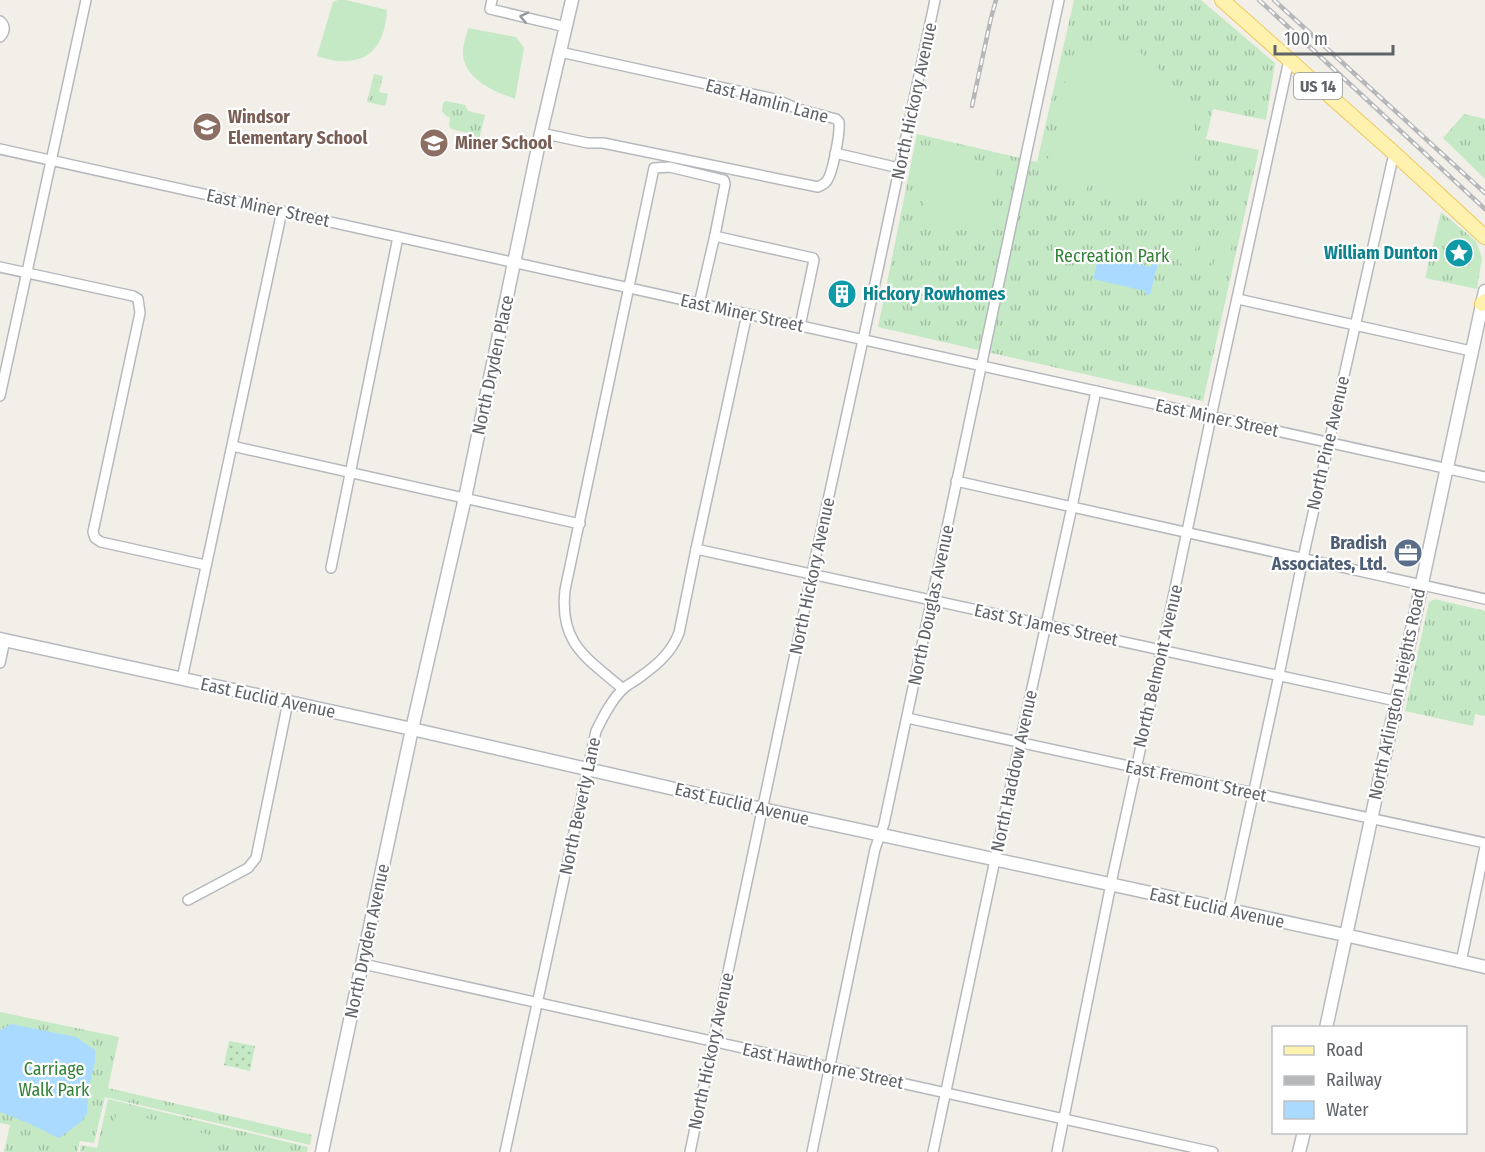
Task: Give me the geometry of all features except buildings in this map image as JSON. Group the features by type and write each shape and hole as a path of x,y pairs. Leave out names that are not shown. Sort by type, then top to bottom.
{"main road":[{"name":"US 14","path":"1222,0 1485,237"}],"street":[{"path":"0,396 86,0"},
{"path":"492,0 490,9 566,27"},
{"name":"North Dryden Place","path":"412,729 465,498 541,133 572,0"},
{"name":"North Hickory Avenue","path":"690,1152 935,0"},
{"name":"North Douglas Avenue","path":"812,1152 875,849 884,824 907,718 1059,0"},
{"path":"0,21 4,31 0,37"},
{"name":"East Hamlin Lane","path":"541,133 588,143 603,143 818,187 828,179 835,153 840,128 836,119 798,109 775,99 560,52"},
{"name":"North Belmont Avenue","path":"1056,1152 1110,884 1289,60"},
{"name":"East Miner Street","path":"0,149 1485,477"},
{"path":"835,153 899,168"},
{"name":"North Pine Avenue","path":"1228,910 1303,558 1394,153"},
{"path":"623,689 585,656 570,637 564,616 564,603 654,168 670,167 724,180 715,235 699,304"},
{"path":"182,679 282,211"},
{"path":"715,235 813,258 800,326"},
{"path":"331,568 398,237"},
{"path":"0,267 138,299 140,313 93,532 95,538 107,544 206,566"},
{"path":"1238,299 1471,351"},
{"name":"North Arlington Heights Road","path":"1326,1026 1484,299"},
{"name":"North Beverly Lane","path":"505,1152 596,731 605,713 623,689 665,657 679,633 747,314"},
{"name":"North Haddow Avenue","path":"933,1152 1096,391"},
{"path":"232,446 580,524"},
{"path":"956,481 1485,599"},
{"name":"East St James Street","path":"696,549 1396,701"},
{"path":"0,663 2,639"},
{"name":"East Euclid Avenue","path":"2,639 762,809 1345,935 1485,968"},
{"path":"188,900 248,868 256,858 288,702"},
{"name":"East Fremont Street","path":"907,718 1485,845"},
{"name":"North Dryden Avenue","path":"322,1152 412,729"},
{"path":"1461,962 1485,845"},
{"name":"East Hawthorne Street","path":"363,963 1064,1118 1178,1148 1213,1152"},
{"path":"1299,1152 1304,1134"}],"green space":[{"path":"338,0 387,10 384,31 376,48 369,54 352,61 337,61 317,56 333,2"},
{"name":"Recreation Park","path":"1074,0 1201,0 1275,63 1266,120 1213,109 1206,139 1259,150 1203,401 878,327 917,134 1037,162"},
{"path":"468,28 516,37 524,48 515,99 483,84 470,72 463,56"},
{"path":"1104,38 1131,47 1147,58 1168,79 1189,108 1195,130 1195,158 1187,181 1174,195 1166,198 1145,198 1088,185 1086,191 1059,184 1045,171 1043,163 1054,152 1068,66 1075,51 1086,44"},
{"path":"374,74 383,76 379,92 388,94 385,106 367,102"},
{"path":"446,101 465,105 468,111 485,115 479,140 467,137 468,133 451,129 450,118 442,111 443,103"},
{"path":"1464,114 1485,119 1485,179 1443,138"},
{"path":"921,148 998,165 984,234 947,225 933,216 926,208 918,190 917,180"},
{"path":"1441,212 1476,241 1482,258 1477,289 1425,278"},
{"path":"1185,235 1198,238 1191,266 1179,263"},
{"path":"1202,239 1215,242 1208,269 1196,266"},
{"path":"1219,243 1232,245 1225,273 1212,270"},
{"path":"1435,599 1485,611 1485,716 1475,714 1473,726 1405,711 1429,602"},
{"name":"Carriage Walk Park","path":"0,1012 119,1037 108,1088 312,1135 310,1145 105,1097 94,1143 80,1141 77,1152 4,1152 10,1125 0,1123"},
{"path":"229,1041 255,1046 250,1071 224,1065"},
{"path":"108,1099 308,1147 307,1152 80,1152 81,1145 97,1148"},
{"path":"123,1112 214,1136 209,1152 107,1152 116,1115"}],"water":[{"path":"1099,255 1151,267 1152,262 1158,263 1150,295 1145,294 1145,291 1093,279"},
{"path":"11,1024 76,1037 95,1050 87,1113 81,1122 59,1138 0,1112 0,1030"}],"railway":[{"path":"972,106 996,0"},
{"path":"1259,0 1485,209"},
{"path":"1274,0 1485,193"}],"place":[{"name":"Windsor Elementary School","path":"207,127"},
{"name":"Miner School","path":"434,143"},
{"name":"William Dunton","path":"1459,253"},
{"name":"Hickory Rowhomes","path":"842,294"},
{"name":"Bradish Associates, Ltd.","path":"1408,553"}]}
